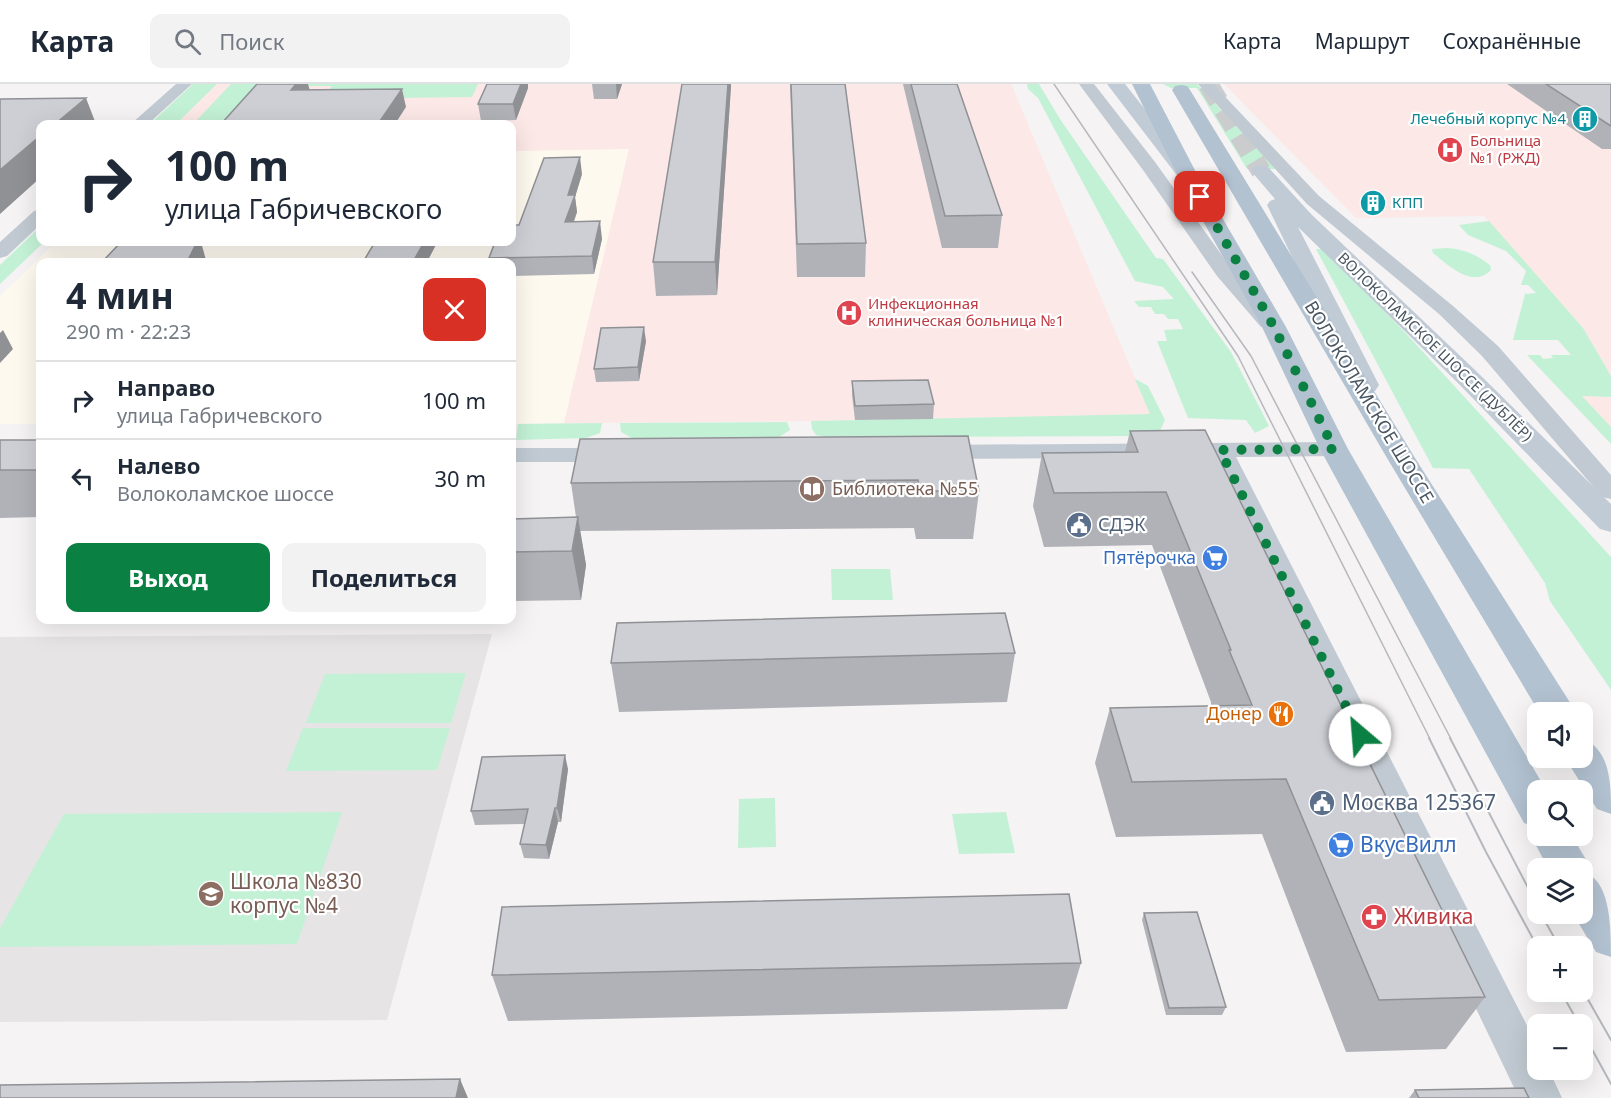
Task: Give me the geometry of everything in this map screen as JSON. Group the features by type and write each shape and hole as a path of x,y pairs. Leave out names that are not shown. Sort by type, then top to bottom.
{"main road":[{"path":"1116,84 1189,178"},
{"path":"1141,84 1189,178 1274,327 1334,449 1527,792"},
{"name":"ВОЛОКОЛАМСКОЕ ШОССЕ","path":"1193,87 1401,458 1552,702"},
{"name":"ВОЛОКОЛАМСКОЕ ШОССЕ (ДУБЛЁР)","path":"1401,458 1261,171 1304,220 1466,376 1611,522"},
{"path":"1592,768 1611,798"},
{"path":"1593,908 1611,938"}],"street":[{"path":"144,120 185,84"},
{"path":"1086,84 1149,166 1224,272 1274,327"},
{"path":"1193,87 1313,200 1446,310 1490,351 1611,491"},
{"path":"0,252 36,219"},
{"path":"909,453 1334,449"},
{"path":"1220,450 1338,693 1541,1098"},
{"path":"516,455 632,454"}],"shaded area":[{"name":"Инфекционная клиническая больница №1","path":"217,84 1011,84 1150,414 564,423 629,149 516,151 516,120 180,120"},
{"name":"Больница №1 (РЖД)","path":"1224,84 1611,84 1611,376 1583,328 1484,216 1356,218"},
{"path":"630,148 564,423 516,424 516,258 39,258 52,246 516,246 516,151"},
{"path":"36,261 36,424 0,424 0,296"},
{"path":"1581,396 1611,397 1611,427"},
{"name":"Школа №830 корпус №4","path":"492,634 387,1020 0,1022 0,637"}],"green space":[{"path":"193,84 217,84 180,120 154,120"},
{"path":"231,84 478,84 472,97 322,99 332,86 259,86 229,120 197,120"},
{"path":"1027,84 1039,84 1060,119 1156,258 1163,259 1231,352 1269,426 1255,433 1246,420 1188,418 1157,341 1167,341 1164,330 1183,329 1178,319 1168,319 1164,314 1155,314 1151,307 1139,307 1134,301 1174,299 1163,287 1135,281 1038,98 1028,89"},
{"path":"1163,84 1197,84 1276,169 1247,169 1197,88 1171,88"},
{"path":"1489,221 1583,328 1611,376 1611,397 1582,396 1611,427 1611,444 1527,355 1540,355 1543,359 1553,358 1551,355 1571,355 1558,340 1513,340 1525,294 1536,293 1528,285 1521,285 1526,271 1506,251 1468,235 1459,225"},
{"path":"36,231 36,246 40,246 0,284 0,265"},
{"path":"1446,248 1474,255 1490,265 1491,270 1476,277 1460,273 1433,253 1432,249"},
{"path":"1316,249 1325,249 1414,342 1611,557 1611,690 1550,601 1545,583 1469,469 1433,468"},
{"path":"1135,379 1148,386 1165,420 1160,431 1141,436 827,437 816,435 812,429 811,421 1150,414"},
{"path":"787,422 790,430 779,437 632,438 621,432 620,423"},
{"path":"602,423 600,433 586,438 516,440 518,424"},
{"path":"831,569 890,569 893,600 832,600"},
{"path":"466,673 451,723 306,723 325,674"},
{"path":"303,728 450,728 437,770 286,771"},
{"path":"775,798 776,847 738,848 739,799"},
{"path":"342,812 297,944 0,947 0,928 64,814"},
{"path":"1006,812 1015,853 959,854 952,814"}],"building":[{"path":"257,84 296,84 291,90 402,89 381,120 225,120"},
{"path":"487,84 521,84 513,104 478,104"},
{"path":"682,84 728,84 715,262 653,262"},
{"path":"791,84 845,84 866,243 797,244"},
{"path":"911,84 957,84 1002,215 945,216"},
{"path":"1546,84 1611,84 1611,126"},
{"path":"86,98 60,120 36,120 36,139 0,170 0,99"},
{"path":"580,157 568,195 575,195 565,222 600,221 592,256 489,258 494,246 516,246 516,225 519,225 544,158"},
{"path":"117,246 195,246 189,258 106,258"},
{"path":"373,246 422,246 415,258 365,258"},
{"path":"644,327 638,367 594,369 601,328"},
{"path":"928,380 934,404 855,406 852,381"},
{"path":"1205,430 1485,997 1379,1000 1286,779 1132,782 1110,708 1252,705 1166,492 1054,493 1042,453 1138,452 1130,431"},
{"path":"968,436 979,491 920,491 918,480 571,483 580,439"},
{"path":"0,440 36,440 36,470 0,470"},
{"path":"578,517 572,551 516,552 516,519"},
{"path":"1005,613 1015,653 611,663 617,623"},
{"path":"565,755 557,808 555,808 546,845 520,844 528,809 471,811 482,757"},
{"path":"1069,894 1081,963 492,975 502,907"},
{"path":"1197,912 1226,1007 1169,1008 1144,913"},
{"path":"460,1079 456,1098 0,1098 0,1085"},
{"path":"1524,1088 1529,1098 1419,1098 1415,1090"}],"tunnel":[{"path":"1208,84 1261,171"}],"tram line":[{"path":"1054,84 1238,356 1430,739"},
{"path":"1192,272 1251,356 1451,739"},
{"path":"1429,738 1532,936"},
{"path":"1450,738 1527,886"},
{"path":"1547,924 1553,936"},
{"path":"1567,1002 1573,1014"},
{"path":"1589,1002 1611,1040"},
{"path":"1593,1051 1611,1084"}],"place":[{"name":"Лечебный корпус №4","path":"1585,119"},
{"name":"Больница №1 (РЖД)","path":"1450,150"},
{"name":"КПП","path":"1373,203"},
{"name":"Инфекционная клиническая больница №1","path":"849,313"},
{"name":"Библиотека №55","path":"812,489"},
{"name":"СДЭК","path":"1079,525"},
{"name":"Пятёрочка","path":"1215,558"},
{"name":"Донер","path":"1281,714"},
{"name":"Москва 125367","path":"1322,803"},
{"name":"ВкусВилл","path":"1341,845"},
{"name":"Школа №830 корпус №4","path":"211,894"},
{"name":"Живика","path":"1374,917"}],"route":[{"path":"1200,197 1274,327 1334,449 1220,450 1360,735"}]}
